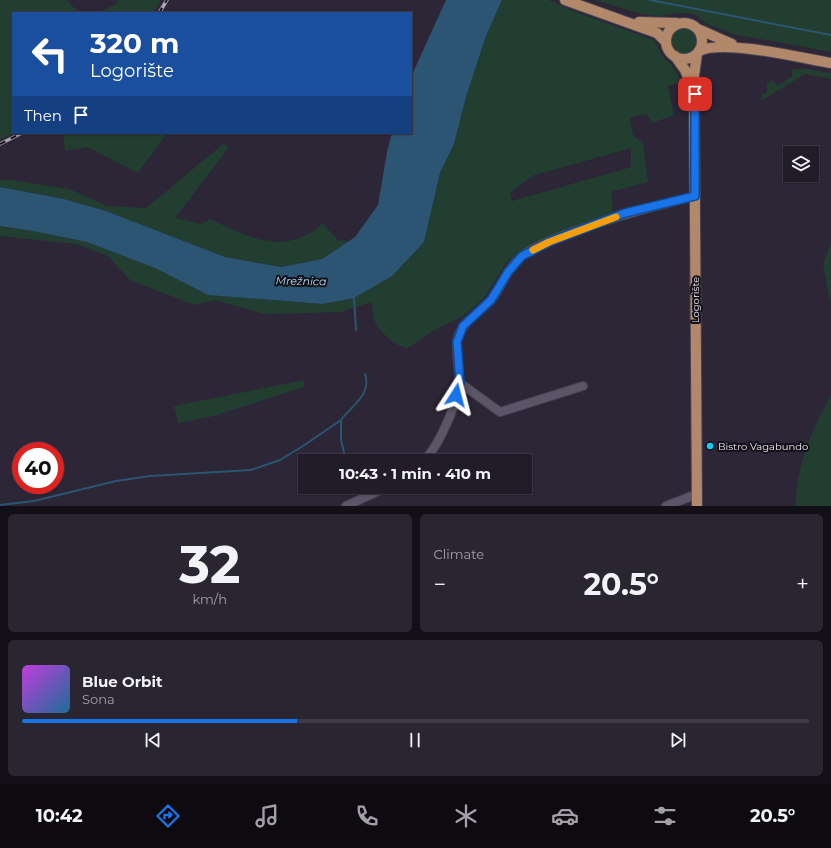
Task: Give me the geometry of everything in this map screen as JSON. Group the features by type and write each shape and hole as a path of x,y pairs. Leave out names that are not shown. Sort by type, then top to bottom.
{"main road":[{"path":"565,0 657,33 666,42"},
{"path":"623,20 664,24 690,23 698,29 741,48"},
{"path":"680,23 671,28 668,32 666,42 667,48 675,56 686,59 713,46 741,48 831,63"},
{"path":"698,29 702,40 698,52"},
{"name":"Logorište","path":"697,506 695,94 698,52"},
{"name":"Logorište","path":"675,56 685,70 695,94"}],"street":[{"path":"431,454 449,419 460,383 457,342 463,326 491,300 508,272 522,256 549,242 625,213 695,196"},
{"path":"460,383 500,412 583,386"},
{"path":"346,506 373,494"},
{"path":"666,506 696,494"}],"green space":[{"path":"0,0 67,0 78,12 12,12 12,134 0,140"},
{"path":"116,0 161,0 154,12 99,12 118,3"},
{"path":"502,0 549,0 575,12 654,40 663,57 671,64 682,82 668,86 674,115 653,123 646,114 630,118 633,135 643,143 648,182 611,192 613,213 547,238 518,253 507,262 484,298 463,316 434,330 408,348 404,348 395,343 378,327 374,319 372,302 341,312 264,314 215,300 194,305 130,280 108,256 76,244 0,236 0,226 87,242 155,268 208,295 323,304 354,298 424,242 440,173 454,144 466,97 486,36","holes":["631,148 631,167 512,201 510,193 532,176"]},
{"path":"595,0 831,0 831,52 733,34 707,24 694,14 681,13 658,16 641,14"},
{"path":"684,27 694,31 698,41 694,51 684,55 674,51 670,41 674,31"},
{"path":"792,69 807,69 831,73 831,79 805,74 761,101 762,95 767,92 767,83 773,80 777,86 792,76"},
{"path":"63,134 166,134 138,173 87,147 65,151"},
{"path":"223,144 229,147 175,218 202,224 210,219 258,239 283,242 308,234 314,231 322,223 338,240 348,241 322,259 281,267 225,257 106,211 64,199 0,187 0,180 11,180 70,189 107,206 146,208"},
{"path":"831,242 831,306 823,265"},
{"path":"305,380 304,387 214,416 178,423 174,406"},
{"path":"831,395 831,506 796,506 799,477 806,448"}],"water":[{"name":"Mrežnica","path":"446,0 502,0 486,36 466,97 454,144 440,173 424,242 392,276 354,298 323,304 208,295 155,268 87,242 0,226 0,187 64,199 106,211 225,257 281,267 322,259 355,237 378,205 387,152 392,134 412,134 412,75"}],"waterway":[{"path":"650,0 831,35"},
{"path":"354,298 356,330"},
{"path":"344,454 341,440 341,420 363,394 366,388 365,374"},
{"path":"0,505 34,501 116,481 150,476 251,470 280,460 341,420"}],"railway":[{"path":"160,12 167,0"},
{"path":"0,144 20,134"}],"slow traffic":[{"path":"533,250 580,229 616,217"}],"place":[{"name":"Bistro Vagabundo","path":"710,446"}],"route":[{"path":"456,395 460,383 457,342 463,326 491,300 508,272 522,256 549,242 580,229 625,213 695,196 695,94"}]}
